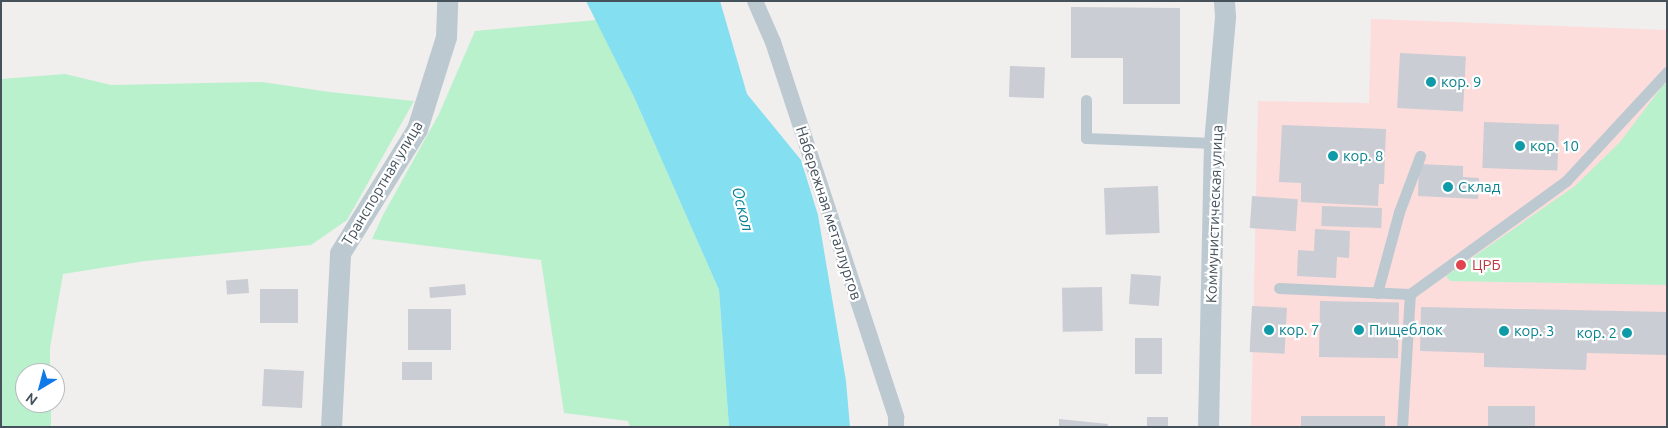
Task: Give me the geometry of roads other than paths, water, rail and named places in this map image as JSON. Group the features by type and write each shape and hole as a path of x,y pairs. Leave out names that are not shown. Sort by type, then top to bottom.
{"street":[{"name":"Транспортная улица","path":"331,427 340,252 417,129 446,37 447,1"},
{"name":"Набережная металлургов","path":"755,1 774,42 896,417 896,427"},
{"name":"Коммунистическая улица","path":"1208,427 1214,143 1225,16 1224,1"}],"lane":[{"path":"1279,288 1410,294 1566,181 1667,72"},
{"path":"1086,100 1086,138 1214,143"},
{"path":"1377,293 1400,212 1420,156"},
{"path":"1402,427 1410,294"}],"water":[{"name":"Оскол","path":"586,1 720,1 747,94 801,160 818,215 846,381 850,427 729,427 719,290 634,97"}],"place":[{"name":"кор. 9","path":"1431,82"},
{"name":"кор. 10","path":"1520,146"},
{"name":"кор. 8","path":"1333,156"},
{"name":"Склад","path":"1448,187"},
{"name":"ЦРБ","path":"1461,265"},
{"name":"кор. 7","path":"1269,330"},
{"name":"Пищеблок","path":"1359,330"},
{"name":"кор. 3","path":"1504,331"},
{"name":"кор. 2","path":"1627,333"}]}
